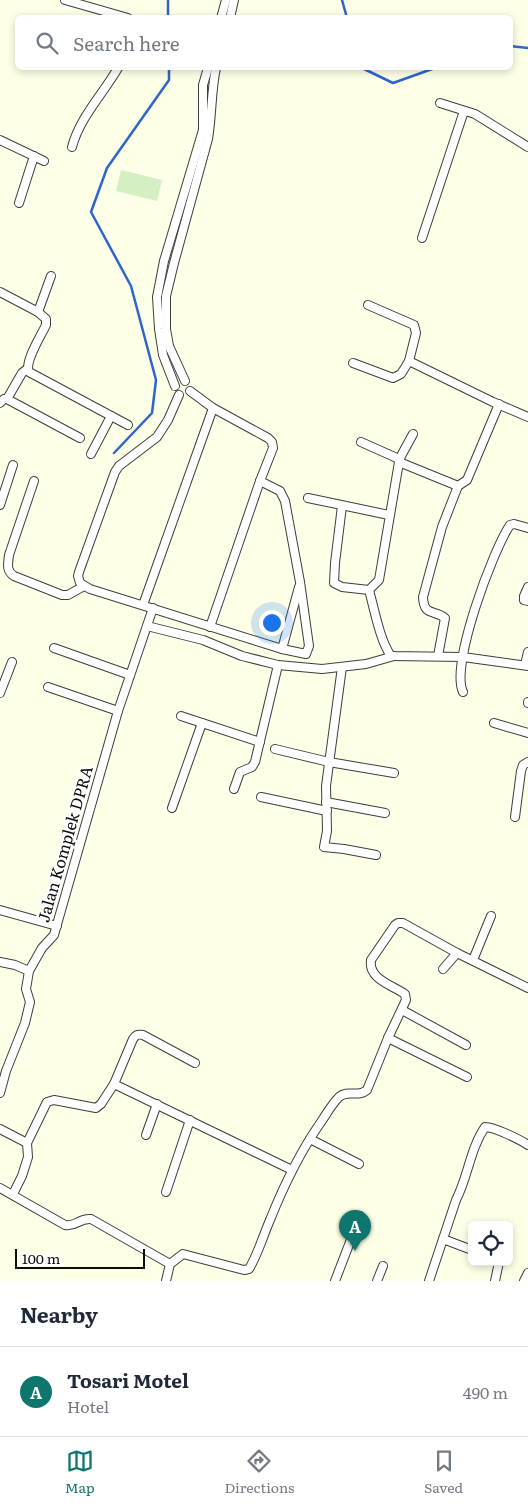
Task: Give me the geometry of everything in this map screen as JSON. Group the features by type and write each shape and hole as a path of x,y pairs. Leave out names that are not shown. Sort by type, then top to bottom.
{"street":[{"path":"65,0 118,15"},
{"path":"222,15 226,0"},
{"path":"231,15 234,0"},
{"path":"72,147 82,123 117,70"},
{"path":"208,70 204,85 203,130 197,164 166,296 166,329 170,346 185,380 190,386 190,391 213,408 268,438 272,442 273,448 210,627"},
{"path":"179,395 176,392 163,355 156,305 164,261 210,126 216,70"},
{"path":"440,103 475,114 528,146"},
{"path":"422,238 464,110"},
{"path":"0,140 44,161"},
{"path":"19,203 34,156"},
{"path":"164,261 174,263"},
{"path":"38,312 51,276"},
{"path":"0,292 38,312 45,317 46,322 28,362 27,369 22,373 4,401 80,438"},
{"path":"353,363 393,378 401,374 409,361 416,333 414,325 368,305"},
{"path":"409,361 528,417"},
{"path":"27,369 32,374 128,425"},
{"path":"175,386 180,381 185,380"},
{"path":"179,395 184,396 190,391"},
{"path":"179,395 168,420 157,437 119,466 115,472 79,572 79,580 84,586 304,655 309,649 300,582 285,500 280,491 260,481"},
{"path":"438,656 445,618 428,611 423,605 423,597 442,527 458,486 466,480 499,404"},
{"path":"143,605 213,408"},
{"path":"91,454 111,416"},
{"path":"369,590 379,580 399,461 413,434"},
{"path":"360,442 458,486"},
{"path":"0,505 13,465"},
{"path":"34,481 9,555 9,570 14,576 62,595 68,595 84,586"},
{"path":"308,498 389,515"},
{"path":"342,506 334,583 342,587 369,590"},
{"path":"463,692 460,681 463,657 467,636 483,582 510,525 514,524 528,528"},
{"path":"282,649 300,582"},
{"path":"528,587 524,596 524,600 528,601"},
{"path":"369,590 387,650 391,656 394,656"},
{"name":"Jalan Komplek DPRA","path":"0,1093 30,1002 26,989 29,971 42,948 54,934 57,926 118,711 153,608"},
{"path":"147,626 215,644 242,656 278,665 322,669 366,664 394,656 463,657 526,665 528,652"},
{"path":"54,648 130,675"},
{"path":"0,693 12,662"},
{"path":"234,789 240,772 252,767 255,762 278,665"},
{"path":"342,667 326,786 327,831 324,847 344,848 376,855"},
{"path":"48,686 118,711"},
{"path":"181,716 260,742"},
{"path":"172,808 202,723"},
{"path":"494,723 528,733"},
{"path":"275,749 329,762 394,773"},
{"path":"515,817 520,770 528,762"},
{"path":"261,796 327,811"},
{"path":"326,802 385,813"},
{"path":"0,910 57,926"},
{"path":"473,960 491,916"},
{"path":"166,1281 170,1264 183,1254 244,1270 249,1269 292,1170 331,1106 346,1092 361,1094 367,1090 406,1000 405,994 378,978 370,967 371,960 395,925 403,923 457,953 528,988"},
{"path":"443,970 457,953"},
{"path":"0,962 15,965 29,971"},
{"path":"402,1010 466,1045"},
{"path":"14,1194 28,1158 27,1143 48,1102 54,1100 96,1108 101,1104 114,1084 136,1035 142,1035 195,1063"},
{"path":"388,1038 467,1077"},
{"path":"114,1084 292,1170"},
{"path":"146,1135 157,1104"},
{"path":"166,1192 190,1120"},
{"path":"428,1281 456,1200 462,1188 476,1142 485,1127 490,1127 519,1139 528,1145"},
{"path":"0,1129 27,1143"},
{"path":"310,1139 359,1164"},
{"path":"0,1188 14,1194 65,1225 73,1225 83,1219 91,1219 170,1264"},
{"path":"335,1281 360,1216"},
{"path":"443,1239 468,1248"},
{"path":"377,1281 384,1266"},
{"path":"495,1281 498,1266"},
{"path":"524,1281 528,1273"}],"green space":[{"path":"121,170 162,180 157,201 116,191"}],"waterway":[{"path":"168,0 168,15"},
{"path":"342,0 346,15"},
{"path":"513,46 528,48"},
{"path":"114,453 152,413 156,380 131,286 91,212 107,168 169,80 169,70"},
{"path":"366,70 393,83 429,70"}],"place":[{"name":"Tosari Motel","path":"355,1251"}]}
